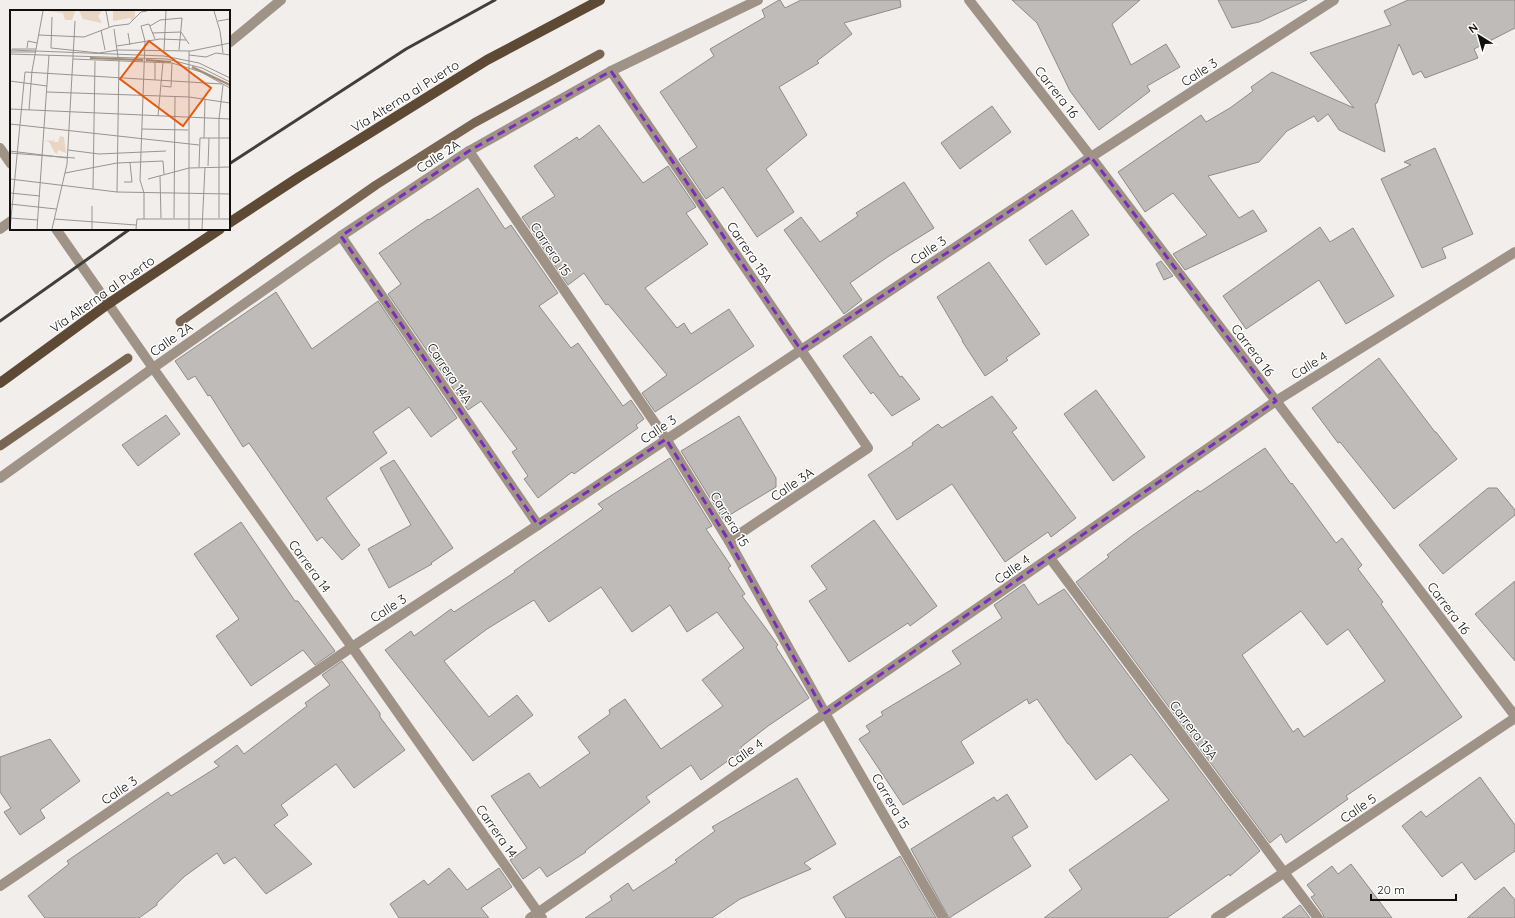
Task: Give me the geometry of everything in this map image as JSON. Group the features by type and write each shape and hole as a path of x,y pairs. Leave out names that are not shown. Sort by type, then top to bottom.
{"main road":[{"name":"Vía Alterna al Puerto","path":"230,222 299,177 487,60 600,0"},
{"name":"Vía Alterna al Puerto","path":"0,383 108,304 219,230"}],"street":[{"path":"230,42 281,0"},
{"name":"Calle 2A","path":"0,478 341,236 469,151 611,71 758,0"},
{"name":"Carrera 16","path":"969,0 1091,157 1515,717"},
{"name":"Calle 3","path":"0,886 352,647 1091,157 1334,0"},
{"name":"Carrera 15A","path":"611,71 868,448"},
{"path":"0,148 10,163"},
{"name":"Carrera 15","path":"469,151 666,439 729,541 942,918"},
{"path":"0,229 10,222"},
{"name":"Carrera 14","path":"57,230 352,647 537,916"},
{"name":"Carrera 14A","path":"341,236 538,525"},
{"name":"Calle 4","path":"537,916 825,713 1276,401 1515,252"},
{"name":"Calle 3A","path":"729,541 868,448"},
{"name":"Carrera 15A","path":"1050,558 1318,918"},
{"name":"Calle 5","path":"1216,918 1515,717"}],"highlighted area":[{"path":"611,71 801,350 1091,157 1276,401 825,713 729,541 666,439 538,525 341,236 469,151"}],"building":[{"path":"779,0 785,8 801,0 900,0 901,7 844,23 852,34 817,61 819,63 779,87 807,135 766,169 794,212 757,237 723,187 706,199 679,159 697,147 660,92 714,56 710,49 765,17 762,10"},
{"path":"1012,0 1140,0 1112,24 1131,65 1166,44 1180,67 1147,86 1150,91 1099,130 1070,91 1037,23"},
{"path":"1218,0 1307,0 1259,22 1232,28"},
{"path":"1408,0 1515,0 1515,28 1474,49 1478,58 1425,78 1421,71 1413,75 1399,44 1377,103 1375,104 1385,152 1339,130 1328,114 1318,122 1314,116 1287,131 1259,162 1208,176 1239,218 1253,210 1267,231 1185,270 1173,254 1207,235 1173,193 1145,212 1118,172 1201,115 1206,122 1230,108 1253,91 1251,87 1272,72 1354,108 1310,53 1391,25 1384,11"},
{"path":"992,106 1011,132 960,169 941,143"},
{"path":"599,125 643,183 668,166 696,207 686,213 708,244 645,288 677,328 684,323 691,334 729,309 754,346 655,412 642,393 667,375 608,304 606,305 584,273 568,285 522,217 555,196 534,166 577,137 579,140"},
{"path":"1435,148 1473,234 1442,248 1446,258 1422,268 1381,179 1411,165 1404,162"},
{"path":"904,182 934,228 889,256 850,283 862,300 844,314 784,230 801,217 820,242 858,216 856,213"},
{"path":"478,188 505,229 511,225 558,293 539,306 571,348 578,343 623,406 631,400 644,419 636,425 638,428 574,474 572,472 538,498 524,479 528,476 512,452 517,449 481,401 468,410 388,294 401,284 379,253 428,219 429,220"},
{"path":"1072,210 1089,235 1046,265 1029,240"},
{"path":"1320,227 1330,242 1353,228 1394,296 1346,324 1319,280 1246,329 1223,296"},
{"path":"1161,261 1173,276 1164,280 1156,264"},
{"path":"989,262 1040,334 1006,358 1008,360 985,376 962,341 937,297"},
{"path":"276,292 312,349 378,301 457,418 431,437 409,407 373,432 387,453 326,498 360,545 342,560 322,537 317,541 249,443 243,447 210,395 208,396 195,376 188,380 175,361"},
{"path":"871,336 900,377 902,376 920,399 892,416 873,392 871,394 843,356"},
{"path":"1379,358 1457,459 1394,509 1340,442 1338,443 1312,408"},
{"path":"1096,390 1145,457 1113,481 1064,414"},
{"path":"992,396 1017,428 1012,432 1076,518 1051,537 1048,532 1005,562 952,484 897,520 868,475 913,445 912,443 938,424 942,428"},
{"path":"166,415 180,434 138,466 122,445"},
{"path":"739,416 776,478 776,487 723,519 681,451"},
{"path":"1265,448 1336,543 1342,538 1362,565 1358,569 1383,602 1381,604 1462,717 1346,796 1348,799 1286,843 1281,834 1270,843 1076,582 1109,557 1107,555 1133,535 1198,490 1200,492","holes":["1301,611 1327,645 1348,629 1385,681 1304,737 1298,728 1293,732 1242,655"]},
{"path":"670,458 712,526 706,529 731,566 728,568 745,594 742,596 778,645 776,647 809,698 768,726 741,747 743,750 701,780 691,765 646,797 650,802 585,851 586,852 547,877 540,867 523,879 510,860 527,848 491,796 529,773 540,788 590,753 578,737 610,714 609,710 625,699 661,749 723,706 702,680 744,648 717,612 687,632 670,605 632,632 601,587 549,622 534,600 487,629 444,661 489,717 517,695 533,715 473,761 385,650 411,631 414,636 451,609 454,612 515,572 514,571 603,509 598,504"},
{"path":"394,460 453,548 431,563 432,564 389,588 368,549 411,525 380,468"},
{"path":"1488,488 1497,488 1515,510 1515,515 1443,574 1419,545"},
{"path":"874,520 937,606 910,626 908,623 849,662 809,601 827,589 811,566"},
{"path":"241,522 295,601 298,601 335,651 315,665 303,650 251,686 216,636 239,619 194,554"},
{"path":"1515,581 1515,661 1475,614"},
{"path":"1024,584 1038,605 1064,589 1065,590 1260,851 1230,876 1229,874 1167,918 1044,918 1082,889 1069,870 1169,800 1131,754 1096,780 1068,744 1037,699 1029,704 1027,699 963,740 961,742 974,763 903,805 859,739 870,732 866,726 883,715 881,712 961,664 952,651 1002,618 994,605"},
{"path":"342,661 380,713 380,717 405,750 354,788 336,764 281,805 288,815 274,825 312,864 266,894 235,857 224,864 217,853 185,876 157,903 157,905 139,918 45,918 28,896 69,864 67,861 168,792 171,796 219,766 214,762 237,745 244,754 307,706 305,703 330,685 322,675"},
{"path":"50,739 80,781 40,810 45,818 20,835 4,812 11,808 0,792 0,757"},
{"path":"1480,777 1515,825 1515,851 1475,880 1462,862 1442,877 1402,826 1421,811 1426,817"},
{"path":"797,778 836,844 804,863 811,869 740,899 712,918 585,918 612,900 610,896 628,883 633,891 677,862 675,860 715,831 712,827"},
{"path":"1007,794 1028,827 1012,837 1031,866 949,918 911,849 994,797 997,801"},
{"path":"900,856 936,918 846,918 833,897"},
{"path":"1351,864 1392,918 1324,918 1323,914 1311,897 1315,895 1307,885 1332,866 1338,874"},
{"path":"449,868 467,890 499,868 512,887 481,908 489,918 399,918 390,904 424,880 428,885"},
{"path":"1504,887 1515,900 1515,918 1467,918"},
{"path":"1300,905 1310,918 1282,918"}],"waterway":[{"path":"180,322 376,185 474,123 600,54"},
{"path":"0,446 128,358"}],"railway":[{"path":"230,163 406,49 495,0"},
{"path":"0,321 129,230"}]}
